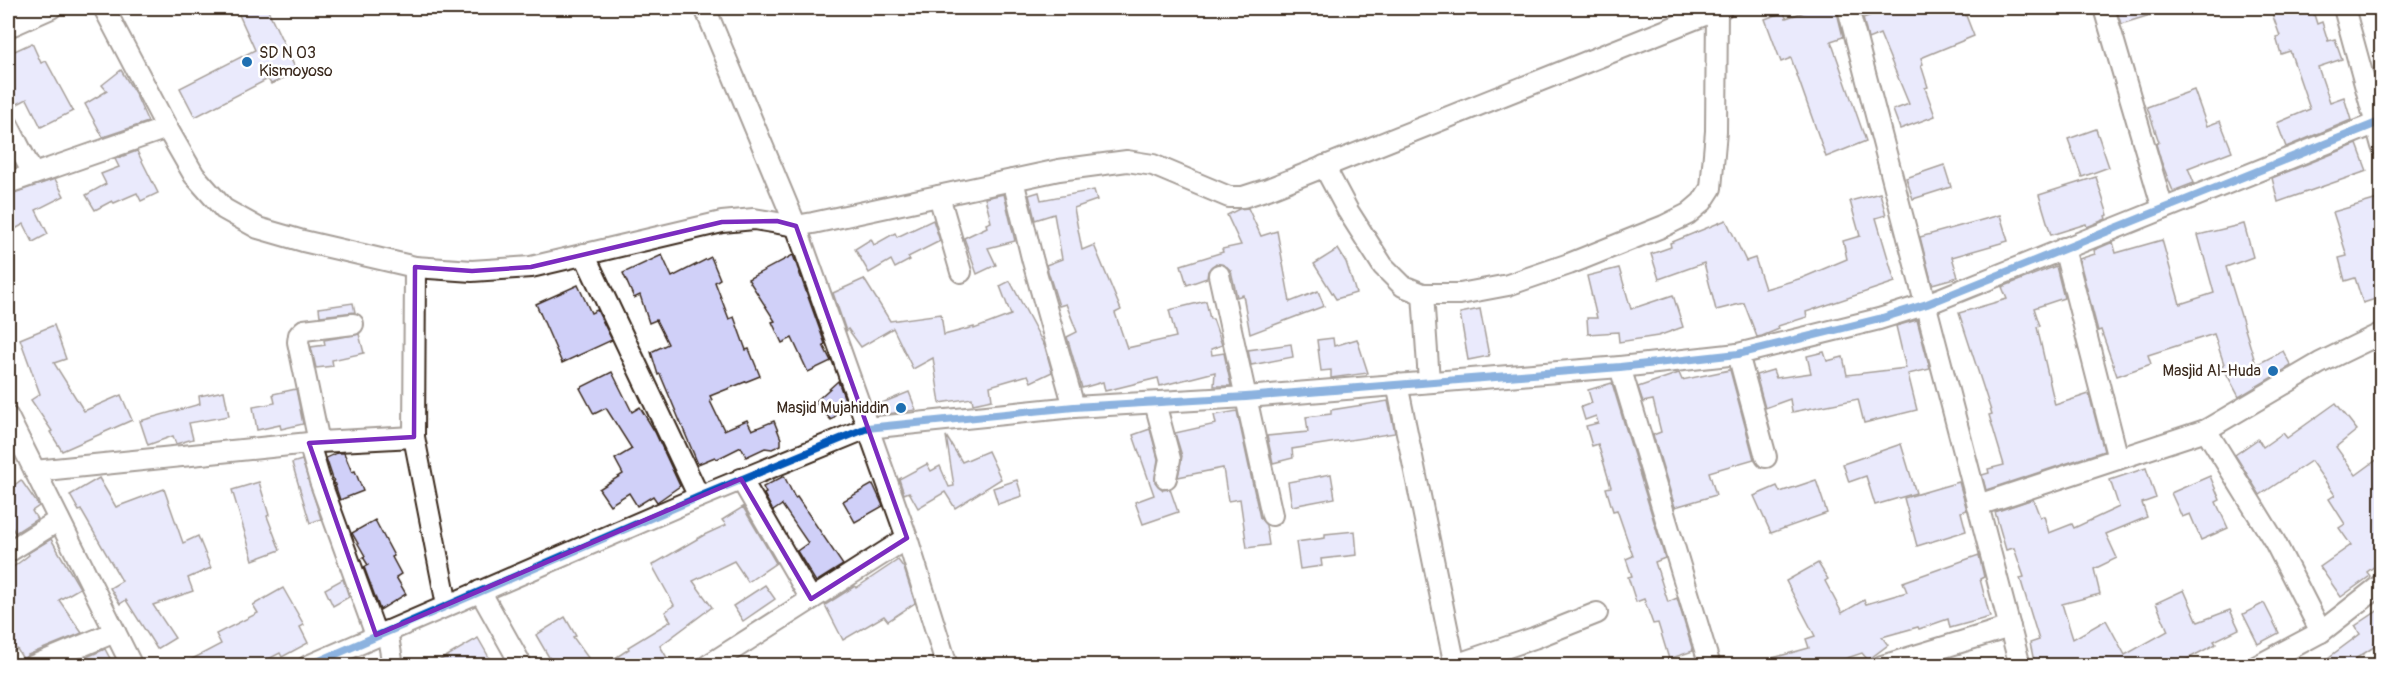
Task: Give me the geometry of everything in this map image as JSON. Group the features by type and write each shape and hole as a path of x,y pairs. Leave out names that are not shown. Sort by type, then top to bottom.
{"street":[{"path":"8,27 51,8"},
{"path":"104,8 194,175 224,209 258,228 303,241 415,267 472,271 531,267 722,222 754,219 796,226 1059,170 1127,161 1153,165 1206,189 1229,196 1243,197 1269,189 1324,165 1718,8 1718,76 1714,172 1711,188 1702,202 1688,214 1569,264 1508,285 1460,294 1422,294 1403,286 1383,266 1348,211 1324,165"},
{"path":"705,8 796,226 907,538 946,666"},
{"path":"1848,8 2020,666"},
{"path":"2104,8 2163,209"},
{"path":"2344,8 2378,122 2382,146"},
{"path":"308,666 741,478 867,428 1074,407 1246,397 1620,367 1738,354 1879,319 1927,304 2378,122"},
{"path":"8,125 33,174"},
{"path":"8,183 167,128"},
{"path":"1013,180 1032,258 1074,407"},
{"path":"939,196 961,272"},
{"path":"2064,248 2118,459"},
{"path":"584,254 699,497"},
{"path":"415,267 414,436 447,605"},
{"path":"1219,275 1272,514"},
{"path":"1422,294 1429,381"},
{"path":"353,324 304,330 299,335 298,342 314,443 393,666"},
{"path":"1978,505 2206,430 2320,363 2382,333"},
{"path":"1738,354 1766,457"},
{"path":"1620,367 1710,666"},
{"path":"1397,384 1454,665 1534,638 1597,613"},
{"path":"1155,403 1170,459 1166,478"},
{"path":"8,417 132,666"},
{"path":"2206,430 2275,542 2321,632"},
{"path":"35,471 314,443 414,436"},
{"path":"741,478 811,599"},
{"path":"8,552 59,520"},
{"path":"708,666 907,538"},
{"path":"2263,664 2321,632 2382,584"},
{"path":"480,591 522,666"},
{"path":"1882,666 2010,627"},
{"path":"33,666 115,632"}],"highlighted area":[{"path":"777,221 796,226 907,538 811,599 741,479 376,635 309,443 414,437 415,267 472,271 531,267 722,222"}],"building":[{"path":"236,8 267,8 297,72 271,84 268,79 195,117 180,88 255,50"},
{"path":"1816,8 1836,8 1843,37 1831,41 1866,141 1826,157 1791,58 1781,62 1765,19 1784,12 1786,18"},
{"path":"1892,8 1960,8 1962,14 1965,13 1974,36 1921,58 1928,87 1925,88 1935,116 1900,129 1893,110 1909,104 1880,34 1868,39 1863,18"},
{"path":"2116,8 2162,8 2163,11 2121,24"},
{"path":"2270,8 2312,8 2317,24 2322,22 2328,41 2335,39 2342,59 2318,67 2330,102 2344,97 2351,120 2286,147 2277,123 2310,109 2290,51 2281,54 2276,37 2280,36"},
{"path":"32,43 41,63 46,61 73,111 41,127 27,99 8,109 8,54"},
{"path":"121,70 135,93 148,122 103,137 85,104 107,91 102,85"},
{"path":"2194,90 2207,126 2220,121 2232,151 2188,168 2194,183 2173,191 2161,161 2156,144 2159,142 2147,107"},
{"path":"2096,129 2109,167 2082,177 2068,139"},
{"path":"2357,144 2367,171 2278,202 2272,178"},
{"path":"8,150 16,167 8,170"},
{"path":"137,151 158,193 141,201 137,193 114,203 112,201 95,210 86,195 106,184 101,174 119,167 115,159"},
{"path":"1944,165 1951,187 1913,199 1906,178"},
{"path":"2096,177 2108,215 2105,216 2106,219 2087,227 2086,224 2051,235 2039,195"},
{"path":"55,179 64,196 36,210 48,234 33,242 24,224 8,233 8,195"},
{"path":"1094,190 1097,200 1074,208 1082,250 1094,245 1121,310 1115,313 1127,348 1176,337 1169,310 1206,301 1210,319 1213,319 1222,345 1211,349 1212,355 1224,353 1231,386 1214,386 1215,372 1160,386 1158,378 1105,391 1103,382 1082,388 1067,337 1077,332 1066,304 1059,306 1046,265 1062,259 1054,214 1035,220 1029,195 1039,192 1041,200"},
{"path":"1880,193 1886,215 1876,218 1895,282 1806,312 1807,317 1778,326 1779,329 1762,336 1757,337 1744,303 1716,310 1704,263 1659,279 1651,254 1671,247 1670,243 1726,220 1746,261 1755,258 1765,289 1802,278 1847,259 1843,241 1860,236 1850,201"},
{"path":"1004,194 1015,241 988,248 996,265 977,274 964,238 987,227 986,224 991,222 985,198"},
{"path":"2378,199 2382,212 2382,297 2363,303 2355,278 2345,281 2339,258 2347,256 2333,212"},
{"path":"1248,208 1261,236 1277,231 1290,302 1318,291 1324,306 1250,334 1243,295 1237,297 1231,271 1227,267 1216,263 1208,271 1207,278 1187,285 1181,265 1223,252 1222,249 1241,245 1227,215 1239,209"},
{"path":"2000,215 2008,241 1952,257 1958,277 1932,284 1920,237"},
{"path":"933,220 940,241 908,257 910,260 895,268 891,260 869,273 855,249 871,239 874,245 895,233 897,237"},
{"path":"2244,224 2253,257 2226,267 2256,365 2283,351 2291,366 2239,397 2222,365 2224,364 2214,334 2148,355 2151,364 2117,376 2101,330 2098,331 2079,259 2095,254 2094,250 2113,242 2116,253 2162,240 2180,304 2214,293 2198,235"},
{"path":"1338,249 1346,262 1356,293 1336,299 1314,264"},
{"path":"662,255 672,277 711,257 720,279 715,282 729,319 734,317 746,350 749,349 760,376 710,396 712,400 710,401 724,430 747,420 752,430 774,421 781,445 772,449 765,448 746,457 741,447 717,459 715,457 698,464 660,374 658,375 651,352 668,344 656,320 649,323 640,295 634,298 623,273"},
{"path":"793,255 825,344 823,345 831,361 808,372 792,338 782,343 772,322 775,321 748,279"},
{"path":"2056,266 2064,298 2034,308 2040,326 2037,327 2055,405 2089,394 2104,451 1986,490 1982,475 1989,473 1988,469 2004,465 1989,415 1992,414 1959,313 2007,299 2002,287"},
{"path":"1619,268 1631,309 1673,295 1683,327 1658,336 1619,342 1618,332 1588,334 1587,318 1597,318 1587,276"},
{"path":"864,279 890,321 941,314 944,335 974,327 974,329 1011,315 1000,286 1010,281 1045,347 1052,372 1031,382 1028,375 990,386 992,400 973,404 972,398 940,403 933,358 913,369 893,328 861,347 848,329 846,331 833,293"},
{"path":"578,285 591,313 597,310 612,340 562,363 536,304"},
{"path":"353,303 355,312 320,316 319,308"},
{"path":"1480,309 1489,356 1468,360 1460,313"},
{"path":"1917,320 1930,369 1908,374 1917,410 1864,423 1858,399 1792,412 1790,399 1765,408 1756,375 1773,370 1776,378 1811,373 1807,356 1824,352 1827,361 1843,357 1847,375 1906,368 1896,326"},
{"path":"54,325 66,359 54,363 84,411 121,395 132,420 62,451 50,432 52,431 31,400 40,394 20,339"},
{"path":"359,334 364,353 332,360 333,366 316,368 311,347 325,345 324,340"},
{"path":"1333,338 1334,346 1357,339 1368,373 1331,378 1331,370 1321,371 1317,340"},
{"path":"1291,344 1293,357 1251,365 1248,350"},
{"path":"1730,370 1754,459 1709,472 1716,495 1675,507 1653,435 1661,432 1653,400 1643,402 1638,387 1679,373 1682,380"},
{"path":"612,372 632,412 640,407 655,432 680,486 657,502 653,496 637,506 629,493 610,505 599,489 623,474 615,459 632,449 606,408 594,414 580,388"},
{"path":"838,381 847,405 831,420 815,402"},
{"path":"1612,383 1665,558 1655,562 1668,602 1677,598 1693,651 1669,659 1658,623 1653,624 1644,599 1636,602 1628,577 1632,576 1626,559 1633,556 1617,510 1613,511 1606,488 1611,487 1598,444 1592,446 1586,426 1598,423 1596,416 1585,420 1581,407 1592,403 1588,390"},
{"path":"296,389 303,424 281,429 280,425 257,430 253,407 275,403 273,394"},
{"path":"224,391 229,416 189,423 193,439 176,444 173,436 148,445 140,421 200,404 199,396"},
{"path":"909,392 916,410 887,414 882,403"},
{"path":"1388,401 1395,433 1292,449 1293,458 1273,463 1267,436 1308,432 1306,417 1331,414 1331,410"},
{"path":"2336,403 2357,430 2336,447 2356,475 2382,456 2382,561 2367,572 2370,576 2341,597 2320,567 2351,545 2339,528 2345,524 2329,499 2335,495 2311,461 2260,495 2235,455 2258,439 2263,447 2283,433 2287,438"},
{"path":"1237,411 1260,518 1266,525 1269,545 1247,548 1240,499 1228,501 1223,468 1178,477 1182,456 1175,433 1216,424 1214,415"},
{"path":"1150,429 1158,459 1155,482 1163,490 1170,489 1178,512 1143,524 1135,502 1154,495 1133,435"},
{"path":"946,436 962,462 988,451 1001,479 955,508 945,492 918,508 909,492 904,494 899,479 927,464 931,471 940,466 949,487 954,486"},
{"path":"1901,444 1916,493 1875,505 1866,476 1849,482 1843,464"},
{"path":"337,453 344,453 363,491 340,500 326,458"},
{"path":"302,460 321,519 310,523 292,463"},
{"path":"2146,468 2156,498 2142,503 2147,517 2106,534 2117,558 2094,569 2100,594 2062,604 2073,639 2106,620 2125,655 2168,631 2156,603 2184,590 2198,622 2230,610 2239,629 2214,641 2216,644 2174,666 2035,666 2030,643 2039,640 2020,578 2024,577 2014,548 2006,550 1995,512 2033,499 2040,517 2044,516 2049,533 2072,524 2074,528 2119,507 2110,480"},
{"path":"1331,474 1335,498 1292,506 1288,482"},
{"path":"784,476 795,498 797,497 843,565 816,582 797,551 808,543 782,505 773,511 764,494 766,493 763,487"},
{"path":"2210,476 2220,500 2216,502 2228,528 2201,540 2190,514 2182,517 2171,493"},
{"path":"99,478 116,507 164,489 183,543 198,536 211,568 188,578 193,591 153,605 175,638 157,649 126,600 120,604 110,588 122,581 70,495"},
{"path":"21,480 39,506 32,511 37,519 15,533 8,521 8,490"},
{"path":"1017,480 1022,496 998,504 993,488"},
{"path":"1816,480 1827,513 1771,533 1754,496 1777,486 1780,492"},
{"path":"259,482 269,515 267,516 280,550 253,560 232,490"},
{"path":"1959,482 1967,510 1961,512 1966,531 1917,546 1904,498"},
{"path":"873,484 883,506 855,522 843,501"},
{"path":"743,507 776,563 748,582 734,561 693,581 712,607 660,646 672,666 603,666 629,649 628,647 671,621 665,612 674,605 652,565 726,525 722,520"},
{"path":"375,520 394,556 392,557 401,574 396,577 406,594 380,610 364,567 368,565 363,557 365,556 352,533"},
{"path":"1355,531 1357,555 1321,559 1322,566 1300,569 1296,542 1325,538 1325,534"},
{"path":"51,539 80,588 59,600 82,633 23,659 17,649 8,654 8,571 29,555 28,553"},
{"path":"1979,555 1984,577 1980,579 1990,617 1950,628 1948,619 1919,629 1918,627 1882,637 1888,645 1868,660 1862,653 1835,662 1836,666 1766,666 1765,660 1809,648 1806,639 1815,636 1786,581 1818,563 1828,579 1825,581 1842,613 1864,600 1866,604 1907,592 1903,582"},
{"path":"898,560 904,568 915,603 888,621 884,616 843,640 825,605"},
{"path":"343,579 349,597 333,606 325,589"},
{"path":"765,585 775,599 743,621 733,606"},
{"path":"283,588 304,625 300,627 308,643 282,657 280,653 255,666 179,666 221,644 216,634 258,613 253,605"},
{"path":"2264,603 2279,633 2258,644 2243,614"},
{"path":"2382,608 2382,642 2355,659 2360,666 2317,666 2360,634 2355,626"},
{"path":"565,617 576,636 573,637 594,666 554,666 536,635"},
{"path":"478,638 494,666 430,666"},
{"path":"105,649 114,666 66,666"}],"cycle path":[{"path":"308,666 699,497 867,428 1074,407 1246,397 1620,367 1738,354 1879,319 1927,304 2382,121"}],"place":[{"name":"SD N 03 Kismoyoso","path":"247,62"},
{"name":"Masjid Al-Huda","path":"2273,371"},
{"name":"Masjid Mujahiddin","path":"901,408"}]}
